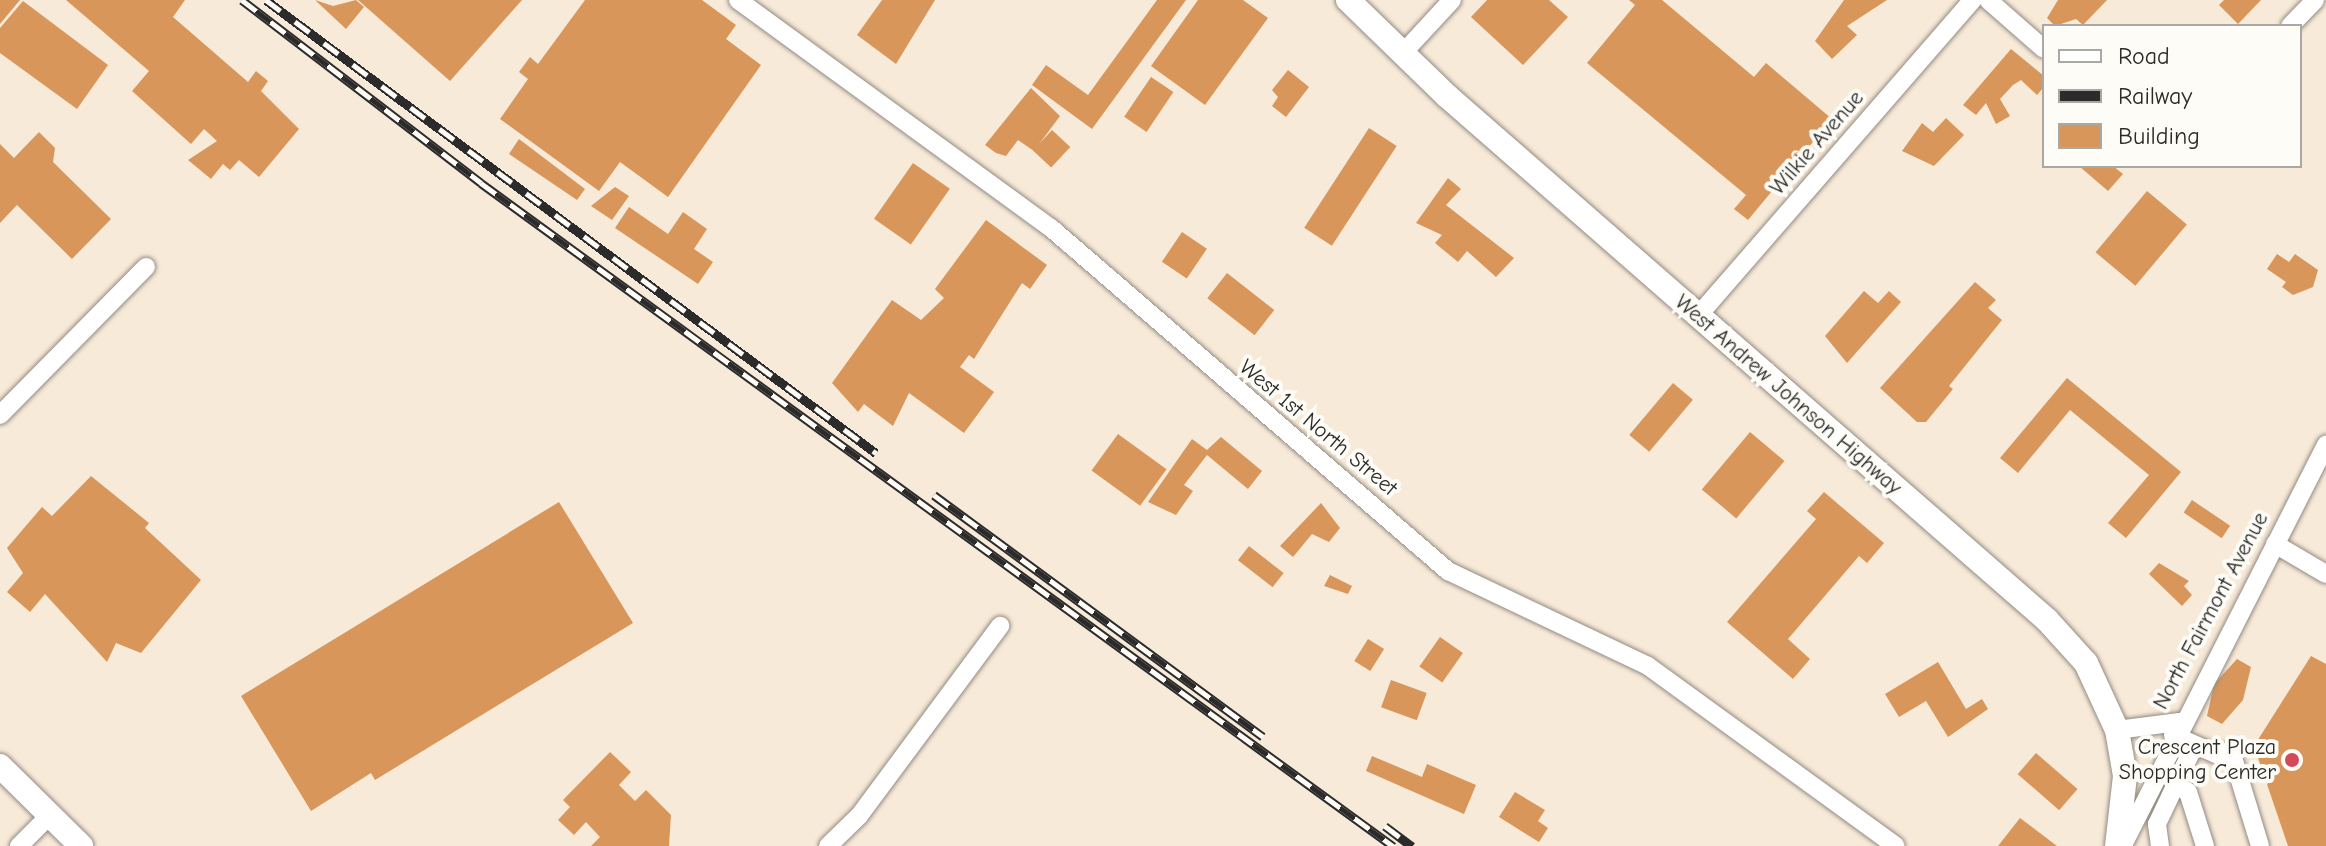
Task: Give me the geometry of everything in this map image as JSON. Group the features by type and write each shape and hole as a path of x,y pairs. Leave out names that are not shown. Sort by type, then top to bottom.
{"main road":[{"name":"West Andrew Johnson Highway","path":"1348,0 1697,317 2047,620 2086,663 2117,730 2120,846"},
{"path":"0,766 81,846"}],"street":[{"name":"West 1st North Street","path":"738,0 1051,228 1448,571 1648,666 1896,846"},
{"path":"1403,53 1452,0"},
{"name":"Wilkie Avenue","path":"1697,317 1973,0"},
{"path":"1988,0 2042,47"},
{"path":"2292,24 2315,0"},
{"path":"0,415 146,267"},
{"name":"North Fairmont Avenue","path":"2120,846 2176,729 2326,445"},
{"path":"2275,544 2326,574"},
{"path":"828,846 878,792 1000,626"},
{"path":"2117,730 2176,729 2194,746 2231,751 2260,846"},
{"path":"2160,846 2157,824 2194,746"},
{"path":"2176,784 2188,792 2205,846"},
{"path":"2104,846 2121,811"},
{"path":"19,846 50,815"}],"building":[{"path":"0,0 20,0 0,24"},
{"path":"66,0 185,0 173,17 248,82 256,71 268,81 261,91 299,129 259,177 239,160 230,170 223,164 211,179 188,160 217,141 204,129 191,144 132,91 149,71"},
{"path":"315,0 333,6 356,0 364,7 346,29"},
{"path":"358,0 522,0 450,81"},
{"path":"585,0 702,0 736,25 726,39 761,65 668,197 620,162 599,191 500,119 528,79 519,72 530,57 538,64"},
{"path":"882,0 935,0 896,64 857,35"},
{"path":"1157,0 1186,0 1092,129 1032,85 1046,65 1088,95"},
{"path":"1198,0 1243,0 1268,18 1205,105 1151,66"},
{"path":"1487,0 1549,0 1568,17 1523,65 1471,17"},
{"path":"1629,0 1662,0 1754,77 1766,63 1832,119 1748,220 1734,209 1746,195 1587,63 1635,5"},
{"path":"1844,0 1887,0 1847,26 1857,35 1832,59 1815,41"},
{"path":"2058,0 2107,0 2084,24 2076,19 2053,24 2047,18"},
{"path":"2224,0 2261,0 2238,24 2219,5"},
{"path":"23,1 108,65 77,109 0,53 0,28"},
{"path":"2011,49 2042,74 2042,89 2037,95 2021,80 2000,99 2010,116 1996,124 1986,103 1976,115 1963,105"},
{"path":"1288,70 1309,87 1286,117 1272,106 1278,97 1272,90"},
{"path":"1151,77 1173,92 1147,132 1124,117"},
{"path":"1031,88 1060,116 1034,151 1018,140 1006,156 996,153 985,145"},
{"path":"1946,118 1964,135 1934,166 1902,151 1922,123 1933,132"},
{"path":"1369,128 1397,146 1332,246 1304,228"},
{"path":"1052,130 1070,147 1051,168 1033,150"},
{"path":"39,132 55,148 53,162 111,219 72,259 17,205 0,223 0,144 14,158"},
{"path":"519,139 585,189 577,200 509,154"},
{"path":"913,163 950,189 911,245 874,219"},
{"path":"2081,168 2116,168 2123,174 2108,191"},
{"path":"1448,178 1461,189 1446,205 1514,258 1496,277 1467,251 1458,262 1435,243 1442,235 1416,223"},
{"path":"615,187 629,196 612,220 591,206"},
{"path":"2147,191 2187,224 2135,286 2096,252"},
{"path":"629,207 668,234 683,212 707,229 694,249 713,262 698,284 615,228"},
{"path":"986,220 1047,265 1030,289 1022,283 974,359 969,355 960,367 994,392 964,433 909,393 893,426 864,404 858,412 832,383 892,300 921,320 944,298 935,289"},
{"path":"1182,232 1207,249 1187,279 1162,262"},
{"path":"2277,254 2289,262 2295,254 2318,270 2313,287 2293,295 2282,287 2286,282 2267,269"},
{"path":"1227,273 1274,310 1255,335 1207,298"},
{"path":"1975,282 1996,300 1988,308 2002,320 1949,386 1953,389 1926,422 1917,422 1880,388"},
{"path":"1864,291 1878,303 1889,291 1901,302 1847,363 1825,336"},
{"path":"2067,378 2181,472 2126,538 2108,523 2149,475 2070,410 2018,473 2000,458"},
{"path":"1673,383 1693,400 1649,452 1629,435"},
{"path":"1750,432 1784,461 1736,518 1702,489"},
{"path":"1118,434 1167,469 1140,506 1092,470"},
{"path":"1221,437 1262,471 1248,489 1207,455 1184,485 1193,491 1176,515 1148,502 1192,439 1207,450"},
{"path":"91,476 149,523 145,528 201,580 141,653 116,643 107,662 45,594 30,612 7,592 23,573 7,548 42,507 52,516"},
{"path":"1824,492 1884,543 1867,563 1859,556 1788,639 1810,659 1793,679 1727,622 1816,519 1807,511"},
{"path":"2192,500 2230,526 2222,538 2184,512"},
{"path":"559,502 633,623 375,780 371,773 311,811 241,696"},
{"path":"1321,503 1340,528 1329,542 1312,534 1293,557 1280,546"},
{"path":"1249,546 1284,573 1273,587 1238,560"},
{"path":"2159,563 2189,581 2184,586 2192,595 2182,606 2149,574"},
{"path":"1330,575 1352,586 1348,594 1324,586"},
{"path":"1440,637 1463,653 1442,683 1419,666"},
{"path":"1368,639 1384,649 1370,671 1354,661"},
{"name":"Crescent Plaza Shopping Center","path":"2311,656 2326,664 2326,846 2288,846 2254,746"},
{"path":"2237,659 2251,667 2243,700 2222,724 2207,716 2214,684"},
{"path":"1938,662 1966,709 1982,699 1988,709 1948,737 1926,701 1899,717 1885,694"},
{"path":"1391,680 1427,693 1417,720 1381,707"},
{"path":"610,752 631,772 619,785 635,801 646,790 671,815 669,846 591,846 600,837 586,822 574,835 558,820 570,807 563,800"},
{"path":"2036,753 2078,789 2059,810 2018,774"},
{"path":"1372,756 1422,777 1427,764 1476,785 1464,814 1366,771"},
{"path":"1515,792 1545,810 1538,821 1548,828 1539,842 1499,817"},
{"path":"2020,818 2057,846 1998,846"}],"railway":[{"path":"242,0 481,183 1393,846"},
{"path":"266,0 876,453"},
{"path":"934,495 1263,737"},
{"path":"1385,826 1412,846"}],"place":[{"name":"Crescent Plaza Shopping Center","path":"2292,760"}]}
